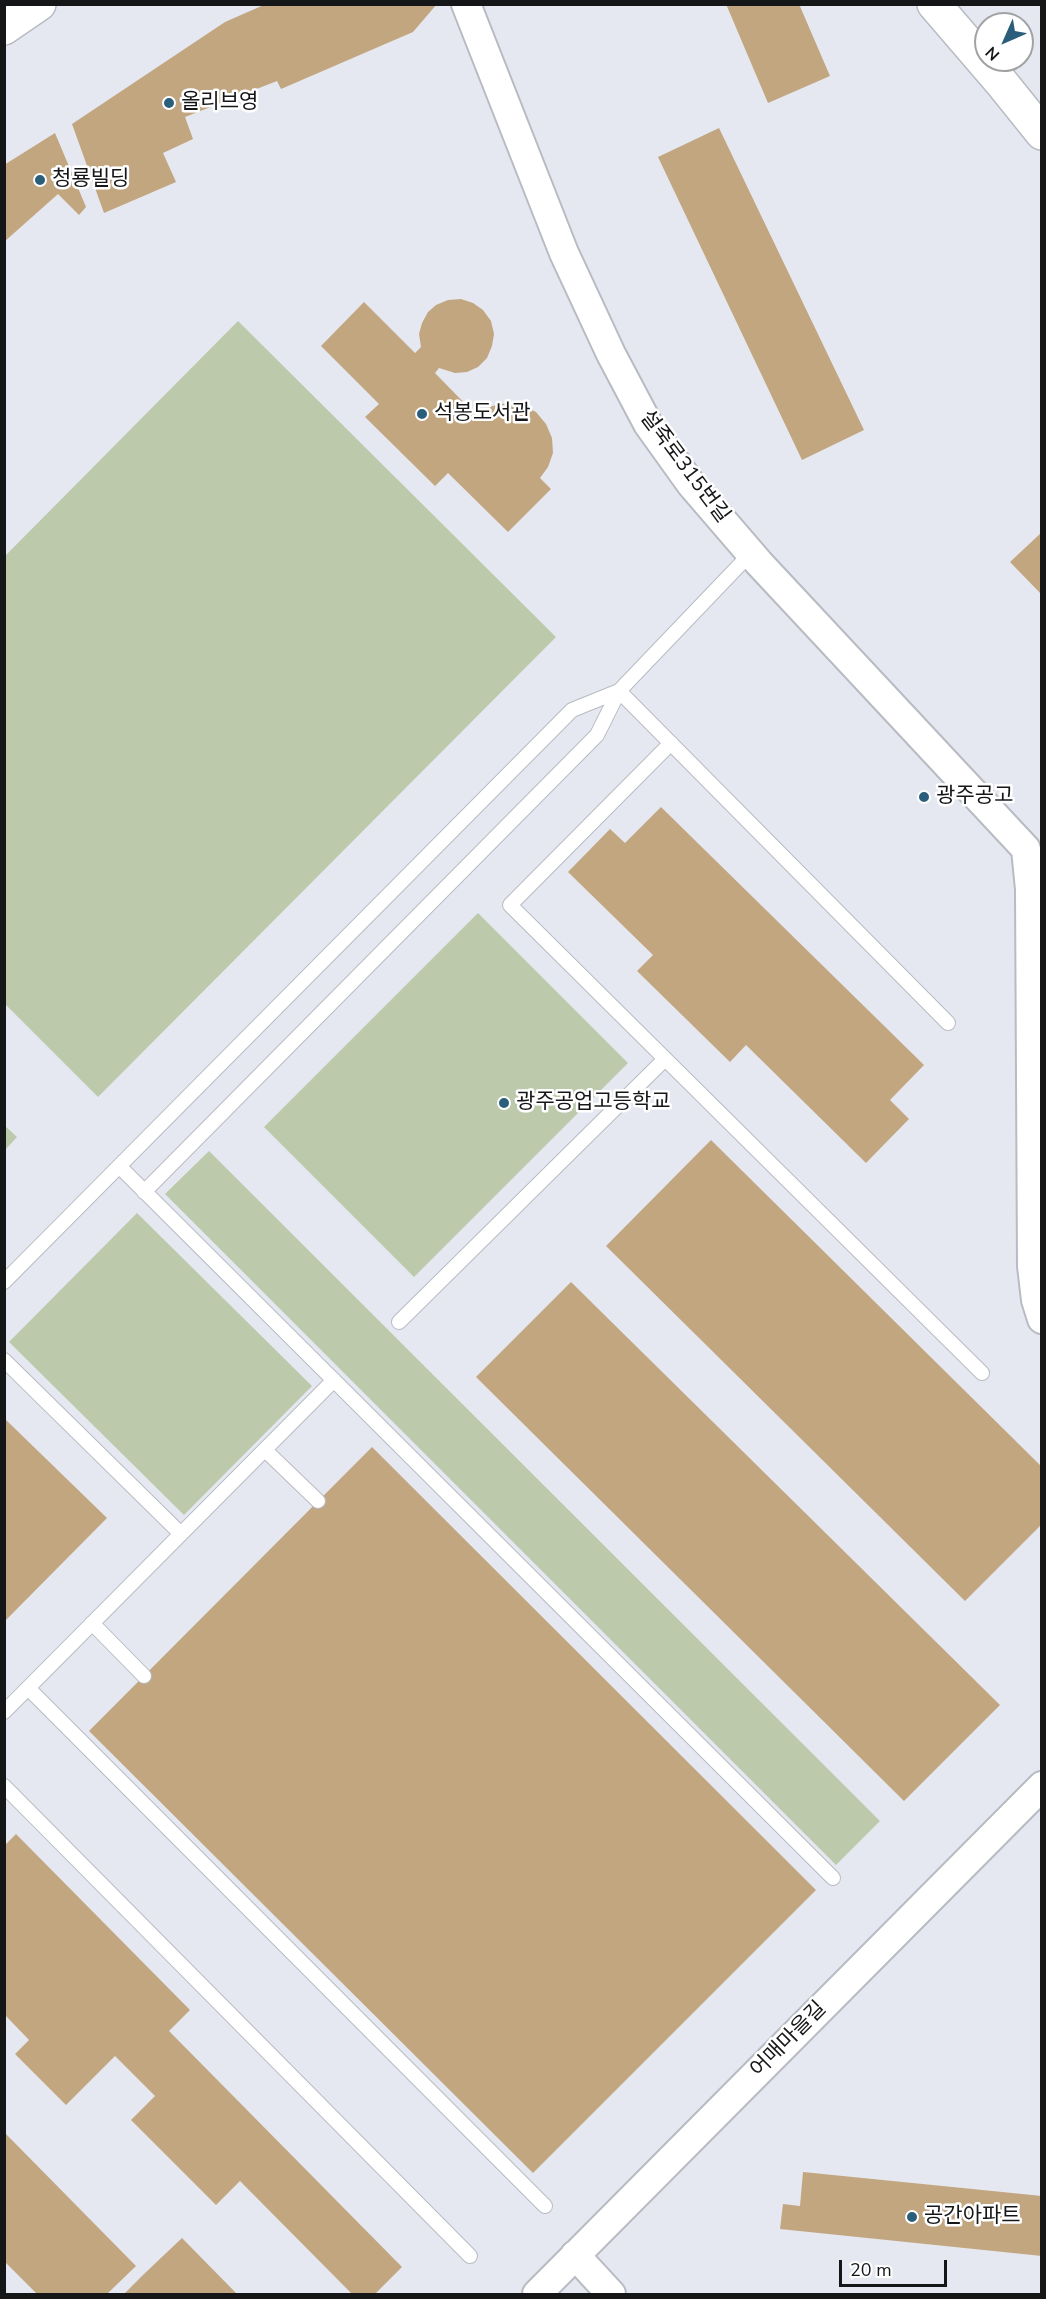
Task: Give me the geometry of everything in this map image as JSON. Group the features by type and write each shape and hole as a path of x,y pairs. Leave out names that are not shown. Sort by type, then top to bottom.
{"main road":[{"path":"4,28 39,4"},
{"path":"934,4 1041,133"}],"street":[{"name":"설죽로315번길","path":"466,4 564,253 611,354 648,424 692,484 751,553 1034,848 1030,888 1032,1256 1036,1300 1041,1319"},
{"name":"어매마을길","path":"537,2295 1041,1786"},
{"path":"575,2255 611,2295"}],"lane":[{"path":"144,1191 597,735 619,691 751,553"},
{"path":"619,691 948,1023"},
{"path":"4,1282 572,710 619,691"},
{"path":"671,743 510,905 982,1374"},
{"path":"399,1322 664,1059"},
{"path":"119,1166 833,1878"},
{"path":"4,1360 181,1534"},
{"path":"4,1712 334,1380"},
{"path":"265,1450 318,1501"},
{"path":"92,1623 144,1676"},
{"path":"28,1688 545,2206"},
{"path":"4,1786 470,2256"}],"green space":[{"path":"238,321 556,637 98,1097 5,1004 5,556"},
{"path":"478,913 628,1063 414,1277 264,1127"},
{"path":"4,1125 17,1137 5,1150 4,1150"},
{"path":"209,1151 880,1821 836,1865 165,1194"},
{"path":"137,1213 312,1386 184,1515 9,1342"}],"building":[{"path":"266,4 437,4 413,32 281,89 277,81 185,117 193,139 163,153 176,182 104,213 72,124 225,22"},
{"path":"726,4 799,4 830,76 768,103"},
{"path":"719,128 864,430 802,460 658,157"},
{"name":"청룡빌딩","path":"55,133 86,207 79,215 58,194 4,242 4,165"},
{"name":"석봉도서관","path":"461,299 483,310 491,321 494,334 492,346 487,358 478,367 467,372 455,373 439,368 435,373 478,417 492,406 507,403 522,405 536,412 546,424 552,438 553,453 548,467 540,478 551,489 508,532 448,473 435,486 365,417 379,404 321,346 364,302 415,353 421,347 419,334 428,312 436,305 448,300"},
{"path":"1042,532 1042,595 1010,562"},
{"path":"661,807 924,1065 890,1100 909,1119 866,1163 746,1045 730,1062 637,971 653,955 568,872 610,829 625,843"},
{"path":"711,1140 1042,1467 1042,1524 965,1601 606,1246"},
{"path":"571,1282 1000,1705 904,1801 476,1377"},
{"path":"4,1418 107,1518 4,1622"},
{"path":"372,1447 816,1890 533,2173 89,1731"},
{"path":"16,1834 190,2010 169,2031 402,2267 375,2294 352,2294 240,2181 216,2205 131,2120 155,2096 115,2056 66,2105 15,2054 29,2040 5,2015 5,1845"},
{"path":"4,2132 136,2266 107,2294 37,2294 4,2261"},
{"name":"공간아파트","path":"803,2172 1042,2196 1042,2256 780,2229 783,2204 800,2206"},
{"path":"182,2238 237,2294 124,2294 144,2274"}],"place":[{"name":"올리브영","path":"169,103"},
{"name":"청룡빌딩","path":"40,180"},
{"name":"석봉도서관","path":"422,414"},
{"name":"광주공고","path":"924,797"},
{"name":"광주공업고등학교","path":"504,1103"},
{"name":"공간아파트","path":"912,2217"}]}
